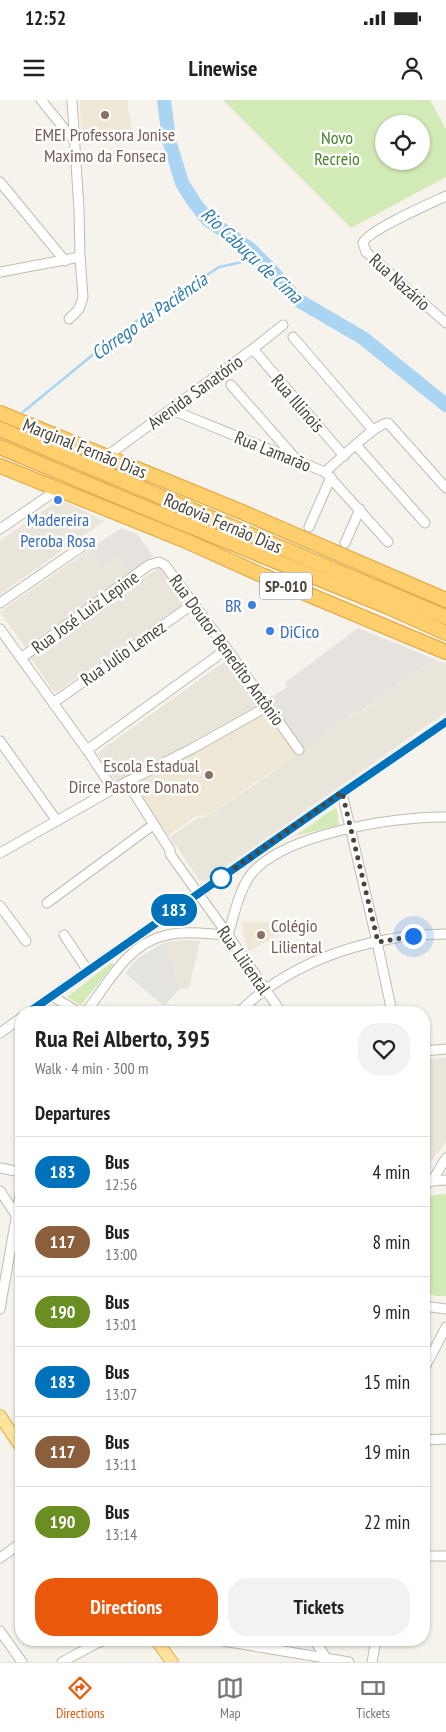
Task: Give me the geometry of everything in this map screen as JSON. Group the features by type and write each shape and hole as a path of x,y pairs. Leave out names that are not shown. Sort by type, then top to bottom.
{"highway":[{"name":"Marginal Fernão Dias","path":"0,413 107,456 446,600"},
{"name":"Rodovia Fernão Dias","path":"0,429 446,617"},
{"name":"Rodovia Fernão Dias","path":"0,447 138,506 386,606 446,633"},
{"name":"SP-010","path":"0,466 184,540 264,576 446,652"}],"main road":[{"path":"0,1416 15,1437"},
{"path":"160,1646 172,1662"}],"street":[{"path":"41,100 75,142"},
{"path":"69,319 79,309 83,297 72,100"},
{"path":"0,182 65,261"},
{"name":"Rua Nazário","path":"446,196 366,237 363,246 366,252 446,323"},
{"path":"0,272 80,257"},
{"name":"Avenida Sanatório","path":"107,456 172,410 283,326"},
{"path":"293,337 373,430"},
{"name":"Rua Illinois","path":"253,349 344,456"},
{"path":"231,385 297,461"},
{"name":"Rua Lamarão","path":"172,410 328,475 344,456 373,430 384,424 390,424 446,488"},
{"path":"356,445 425,523"},
{"path":"309,527 328,475 388,542"},
{"path":"0,530 57,490"},
{"path":"345,543 360,509"},
{"path":"0,602 84,545"},
{"name":"Rua Doutor Benedito Antônio","path":"149,565 156,562 165,565 298,750"},
{"name":"Rua José Luiz Lepine","path":"21,658 149,565"},
{"name":"Rua Julio Lemez","path":"53,703 194,604"},
{"path":"0,630 113,789"},
{"path":"87,750 227,649"},
{"path":"0,853 113,789 195,748 268,706"},
{"path":"38,1006 342,792 446,722"},
{"path":"0,741 56,821"},
{"name":"Rua Liliental","path":"127,782 170,850 170,854 277,1006"},
{"path":"342,792 378,942 391,1006"},
{"path":"91,1006 129,956 156,938 172,934 189,933 228,935 245,885 250,876 286,848 377,822 446,817"},
{"path":"47,903 153,825"},
{"path":"0,906 26,941"},
{"path":"246,1006 265,990 319,959 337,952 413,936 446,934"},
{"path":"64,935 88,971"},
{"path":"52,996 68,1006"},
{"path":"0,1033 15,1022"},
{"path":"430,1050 446,1049"},
{"path":"430,1180 446,1158"},
{"path":"0,1168 15,1171"},
{"path":"430,1183 446,1180"},
{"path":"0,1191 15,1213"},
{"path":"0,1309 15,1238"},
{"path":"430,1307 446,1309"},
{"path":"430,1358 446,1327"},
{"path":"430,1440 446,1440"},
{"path":"0,1558 15,1547"},
{"path":"430,1556 446,1556"},
{"path":"0,1631 22,1662"},
{"path":"62,1662 91,1646"},
{"path":"250,1646 349,1662"},
{"path":"318,1646 328,1660"},
{"path":"372,1662 375,1646"}],"shaded area":[{"name":"EMEI Professora Jonise Maximo da Fonseca","path":"80,100 127,100 132,130 82,134"},
{"path":"60,499 104,521 0,594 0,541"},
{"path":"121,528 137,534 153,556 130,573 117,555 101,566 90,549"},
{"path":"90,549 101,566 117,554 130,573 25,647 0,612"},
{"path":"161,566 186,602 55,693 30,657"},
{"path":"358,628 434,659 360,712 358,710 305,749 269,699 287,687 285,683"},
{"path":"434,659 446,664 446,712 205,881 200,881 170,837 198,818 204,818 253,786"},
{"path":"227,660 259,705 117,783 97,753"},
{"name":"Escola Estadual Dirce Pastore Donato","path":"266,713 296,755 208,815 196,816 168,836 137,789 138,783"},
{"name":"Colégio Liliental","path":"241,922 287,922 285,925 288,930 250,951 246,946"},
{"path":"200,941 189,988 179,989 166,942"},
{"path":"166,942 179,989 164,1006 125,973 138,958"},
{"path":"446,1058 446,1142 430,1163 430,1059"}],"green space":[{"name":"Novo Recreio","path":"223,100 430,100 446,129 446,177 351,228"},
{"path":"335,808 339,825 295,836"},
{"path":"111,963 114,964 81,1005 67,997"},
{"path":"446,1194 446,1296 430,1294 430,1197"}],"waterway":[{"name":"Rio Cabuçu de Cima","path":"164,100 169,140 182,183 208,220 249,248 296,299 363,338 446,405"},
{"name":"Córrego da Paciência","path":"23,412 123,330 219,267 261,258"}],"bus line":[{"name":"183","path":"38,1006 446,722"}],"place":[{"name":"EMEI Professora Jonise Maximo da Fonseca","path":"105,115"},
{"name":"Madereira Peroba Rosa","path":"58,500"},
{"name":"BR","path":"252,605"},
{"name":"DiCico","path":"270,631"},
{"name":"Escola Estadual Dirce Pastore Donato","path":"209,775"},
{"name":"Colégio Liliental","path":"261,935"}],"route":[{"path":"221,878 342,792 378,942 413,936"}]}
